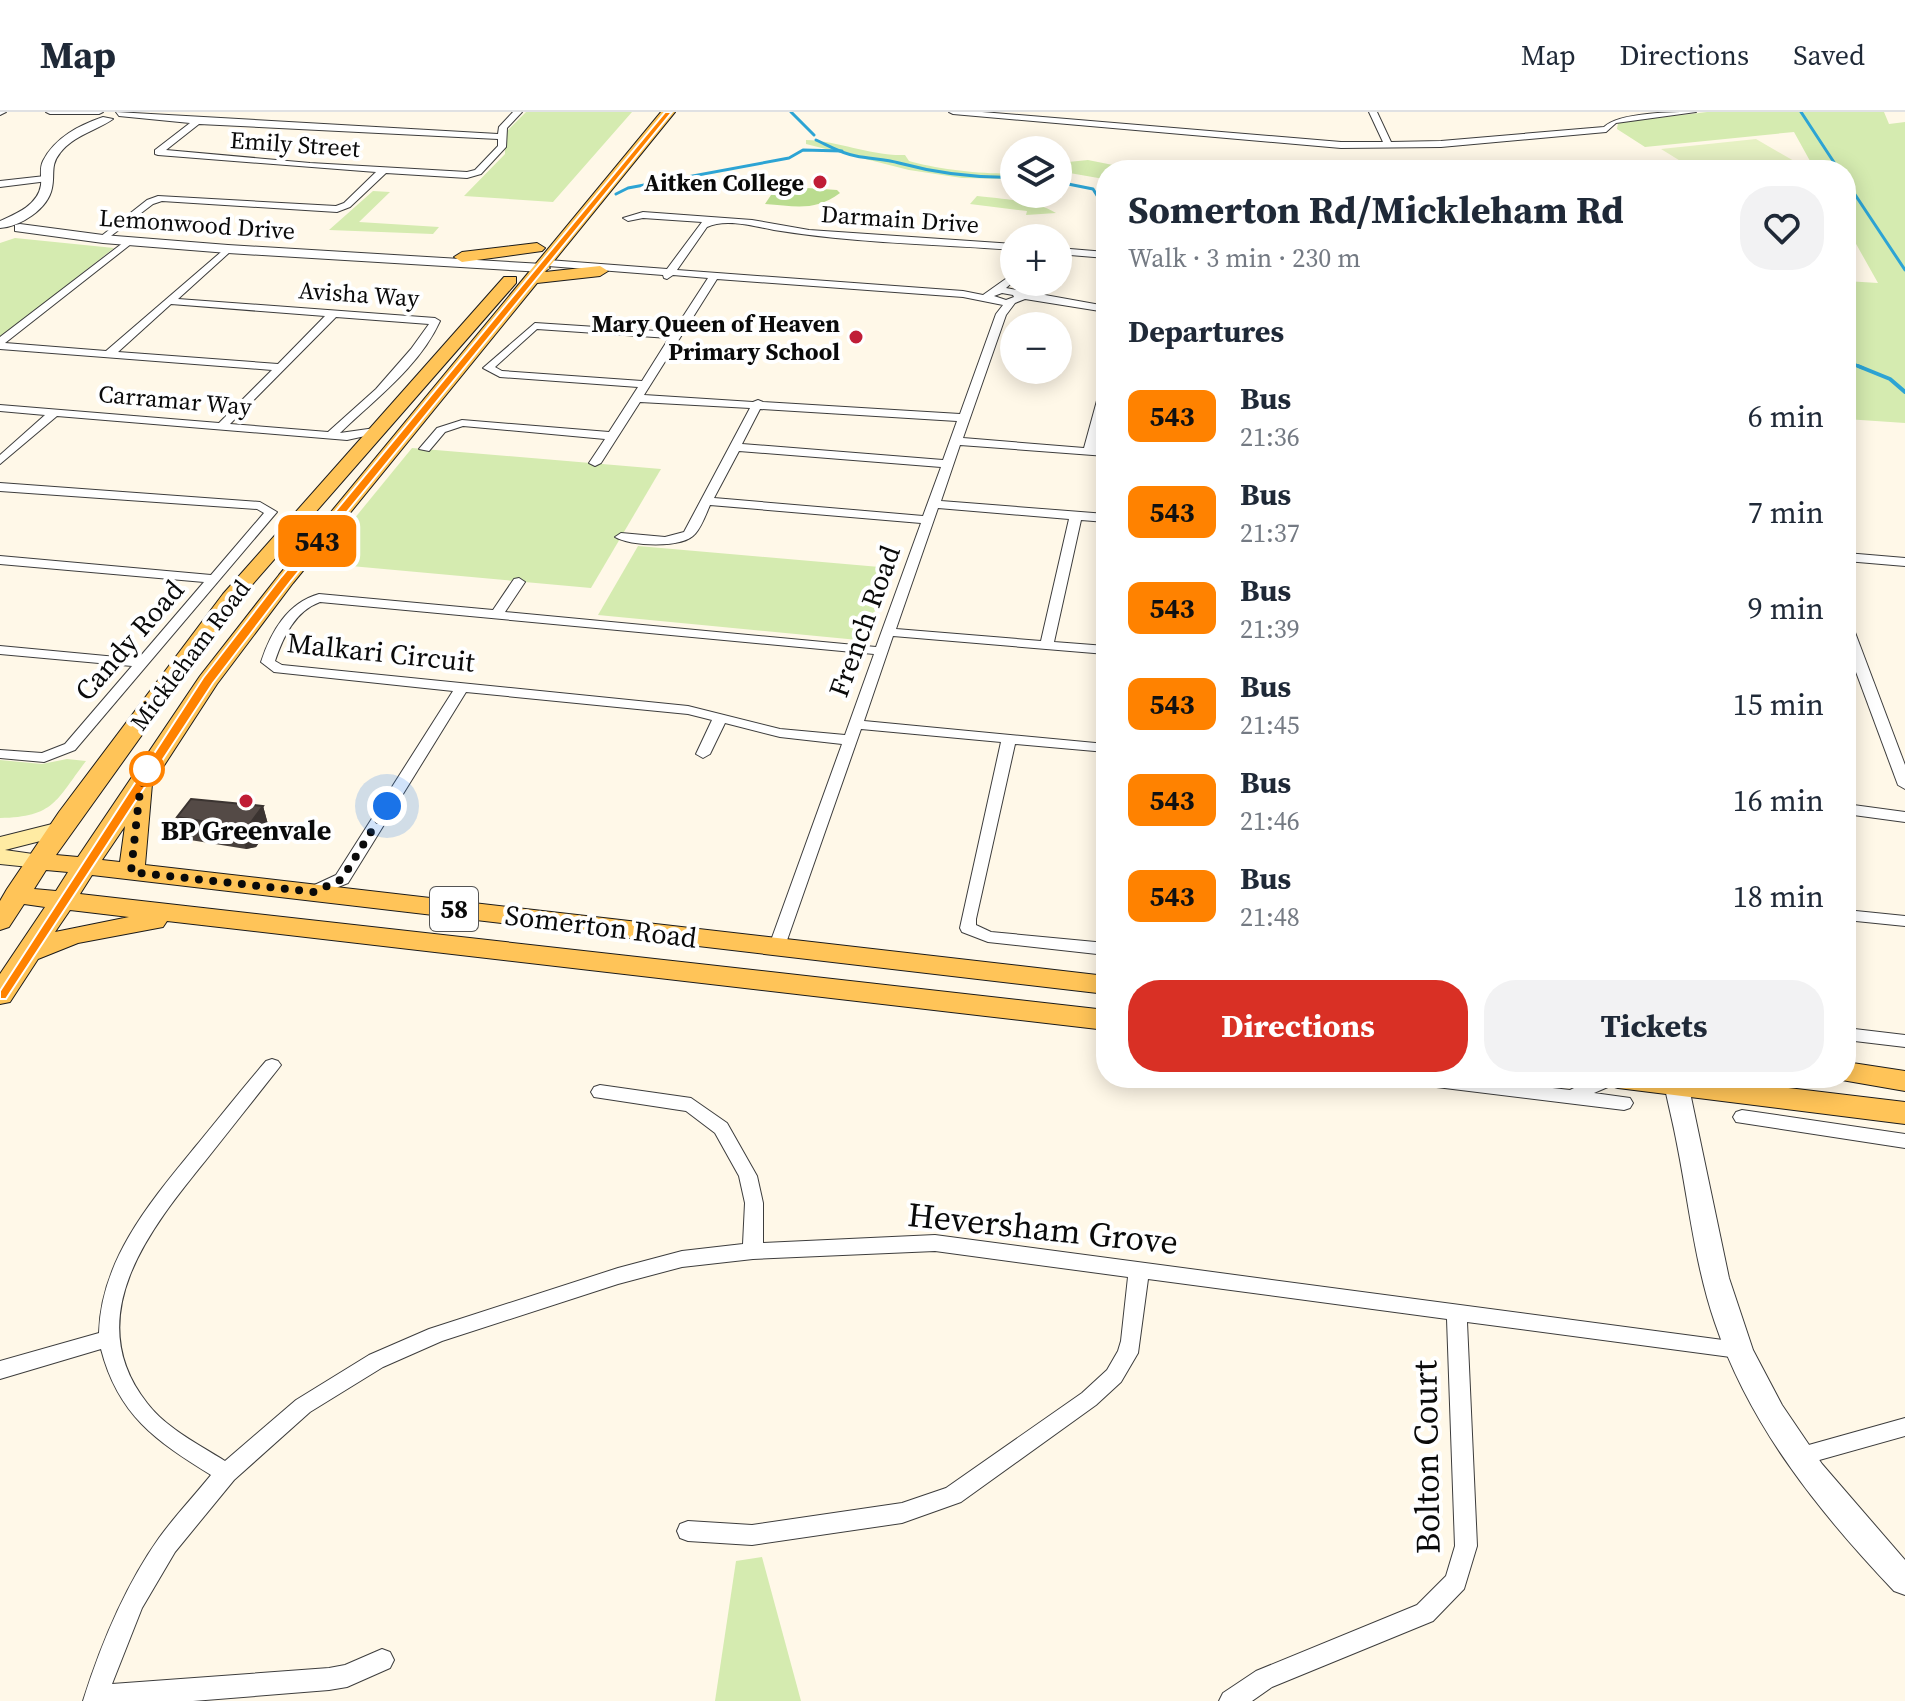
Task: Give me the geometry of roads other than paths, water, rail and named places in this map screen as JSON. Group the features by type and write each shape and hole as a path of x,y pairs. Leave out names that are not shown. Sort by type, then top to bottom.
{"main road":[{"name":"Mickleham Road","path":"0,921 8,894 39,861 230,598 375,431 535,264 564,241 599,193 668,112"},
{"name":"Mickleham Road","path":"0,995 64,901 147,768 208,681 535,264 638,124"},
{"path":"564,241 570,257 578,264"},
{"path":"462,257 600,271"},
{"path":"131,872 139,798 147,768"},
{"path":"0,844 60,829"},
{"name":"Somerton Road","path":"0,857 314,892 344,888 777,946 1096,984"},
{"name":"Somerton Road","path":"8,894 1096,1019"},
{"path":"29,952 100,928 146,921 217,919"},
{"path":"1856,1074 1905,1081"},
{"path":"1726,1088 1905,1113"}],"street":[{"path":"50,112 502,137 504,126 518,112"},
{"path":"953,112 1297,143 1389,146 1606,129 1614,121 1692,112"},
{"path":"1079,122 1082,112"},
{"path":"1373,112 1389,146"},
{"path":"9,229 46,189 49,160 56,150 104,116"},
{"name":"Emily Street","path":"197,121 159,153 463,175 478,172 502,147 502,137"},
{"path":"103,239 150,202 161,198 334,209 344,207 383,171"},
{"path":"0,184 45,179"},
{"name":"Darmain Drive","path":"628,218 643,215 756,224 803,233 1000,246"},
{"path":"669,273 704,225 710,222"},
{"name":"Lemonwood Drive","path":"9,229 128,242 348,257 535,264"},
{"path":"0,344 128,242"},
{"path":"109,354 228,249"},
{"path":"1072,252 1096,254"},
{"name":"Lemonwood Drive","path":"348,257 462,257"},
{"path":"535,264 578,264 992,296 1096,308"},
{"path":"600,271 669,273"},
{"path":"595,463 714,276"},
{"path":"992,296 1000,287"},
{"path":"992,296 1000,312"},
{"name":"French Road","path":"1003,312 1016,298"},
{"name":"Avisha Way","path":"169,301 427,318 436,323 364,407 345,420 331,436"},
{"path":"221,427 335,312"},
{"name":"French Road","path":"777,946 1000,317"},
{"path":"644,384 500,374 488,368 528,329 537,325 675,335"},
{"path":"0,344 280,367"},
{"path":"636,398 758,403 965,418"},
{"path":"621,537 680,540 689,534 758,403"},
{"name":"Carramar Way","path":"0,408 347,437 375,431"},
{"path":"0,461 55,412"},
{"path":"425,449 441,430 462,423 613,436"},
{"path":"1089,452 1096,425"},
{"path":"347,437 355,446 351,458"},
{"path":"957,441 1096,452"},
{"path":"736,447 949,464"},
{"name":"Candy Road","path":"0,487 260,506 269,510 270,516 61,753 44,758 0,754"},
{"path":"707,501 929,520"},
{"path":"934,504 1096,517"},
{"path":"1047,645 1076,516"},
{"path":"1856,558 1905,562"},
{"path":"0,560 216,579"},
{"path":"497,614 519,582"},
{"name":"Malkari Circuit","path":"849,740 780,733 688,710 279,669 268,662 278,637 299,607 310,599 881,651"},
{"path":"888,632 1096,649"},
{"path":"0,650 143,663"},
{"path":"1856,654 1905,785"},
{"path":"344,888 462,688"},
{"path":"703,754 720,719"},
{"path":"855,724 1096,747"},
{"path":"1009,739 968,928 988,937 1096,948"},
{"path":"1856,810 1905,817"},
{"path":"1856,916 1905,921"},
{"path":"1856,1035 1905,1041"},
{"path":"226,1473 154,1424 139,1409 115,1368 110,1338 114,1294 119,1272 135,1238 272,1065"},
{"path":"1499,1088 1568,1096 1621,1090"},
{"path":"1568,1096 1594,1088"},
{"path":"1678,1088 1685,1110 1717,1289 1738,1350 1798,1457 1854,1527 1905,1581"},
{"path":"600,1092 691,1105 721,1128 748,1176 754,1203 753,1251"},
{"path":"1742,1117 1905,1141"},
{"name":"Heversham Grove","path":"96,1699 118,1636 150,1572 185,1520 226,1473 303,1406 351,1375 405,1347 473,1322 655,1266 706,1255 935,1243 1738,1350"},
{"path":"688,1531 752,1535 902,1513 953,1495 1089,1399 1114,1376 1128,1353 1131,1341 1139,1270"},
{"name":"Bolton Court","path":"1231,1701 1264,1679 1425,1613 1456,1582 1466,1546 1457,1312"},
{"path":"0,1370 110,1338"},
{"path":"1798,1457 1905,1427"},
{"path":"96,1699 329,1679 347,1676 382,1660"}],"waterway":[{"path":"791,112 814,135"},
{"path":"1801,112 1832,160"},
{"path":"816,140 839,151"},
{"path":"616,194 628,188 789,158 803,150 839,151"},
{"path":"839,151 927,170 1000,177"},
{"path":"1072,185 1093,189 1096,194"},
{"path":"1856,196 1905,270"},
{"path":"1856,365 1863,368"},
{"path":"1858,366 1890,379 1905,392"}],"place":[{"name":"Aitken College","path":"820,182"},
{"name":"Mary Queen of Heaven Primary School","path":"856,337"},
{"name":"BP Greenvale","path":"246,801"}]}
